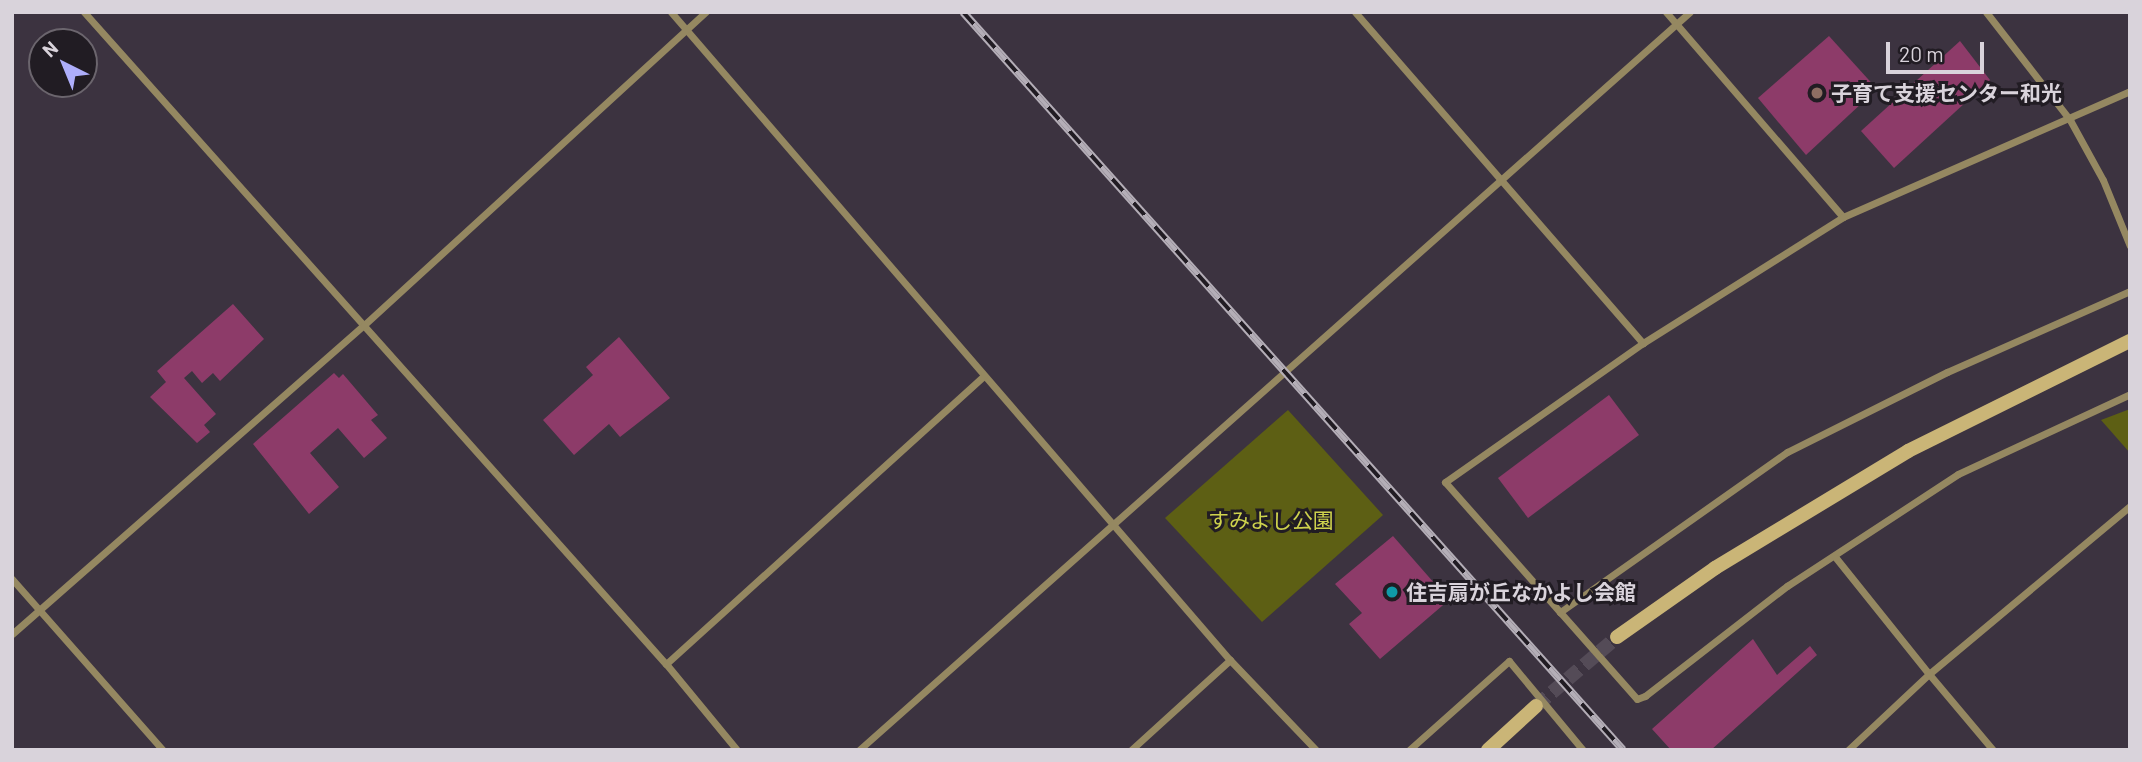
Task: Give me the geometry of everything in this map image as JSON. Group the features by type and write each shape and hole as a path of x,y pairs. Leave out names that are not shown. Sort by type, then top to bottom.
{"street":[{"path":"84,12 666,664 737,750"},
{"path":"671,12 984,376 1117,524 1230,660 1316,750"},
{"path":"12,634 364,325 706,12"},
{"path":"1355,12 1643,343"},
{"path":"1666,12 1843,217"},
{"path":"859,750 1117,524 1690,12"},
{"path":"1986,12 2070,120 2103,180 2130,246"},
{"path":"2130,90 2070,120 1843,217 1643,343 1445,482 1637,699 1787,586 1836,558 1958,474 2130,394"},
{"path":"1560,612 1787,452 1947,372 2130,291"},
{"path":"1617,637 1715,568 1896,458 2001,400 2130,341"},
{"path":"666,664 984,376"},
{"path":"1848,750 1929,674 2130,506"},
{"path":"1836,558 1993,750"},
{"path":"12,579 163,750"},
{"path":"1131,750 1230,660"},
{"path":"1409,750 1509,661 1583,750"},
{"path":"1488,750 1536,706"}],"green space":[{"path":"2130,409 2130,453 2101,420"},
{"name":"すみよし公園","path":"1288,410 1383,515 1262,622 1165,518"}],"building":[{"name":"子育て支援センター和光","path":"1829,36 1877,89 1806,155 1758,98"},
{"path":"1960,41 1990,80 1894,168 1861,131"},
{"path":"233,304 264,339 220,381 213,373 202,383 192,371 184,378 216,414 204,425 210,432 197,443 150,397 166,382 157,371"},
{"path":"619,337 670,398 620,437 609,424 574,455 543,420 593,375 586,367"},
{"path":"334,373 339,378 343,374 378,415 371,420 387,438 364,458 338,428 310,453 339,487 309,514 253,444"},
{"path":"1609,395 1639,435 1528,518 1498,478"},
{"name":"住吉扇が丘なかよし会館","path":"1393,536 1449,600 1380,659 1349,624 1362,613 1335,584"},
{"path":"1753,639 1777,675 1810,646 1817,655 1711,750 1671,750 1652,729"}],"tunnel":[{"path":"1536,706 1617,637"}],"railway":[{"path":"963,12 1623,750"}],"place":[{"name":"子育て支援センター和光","path":"1817,93"},
{"name":"住吉扇が丘なかよし会館","path":"1392,592"}]}
